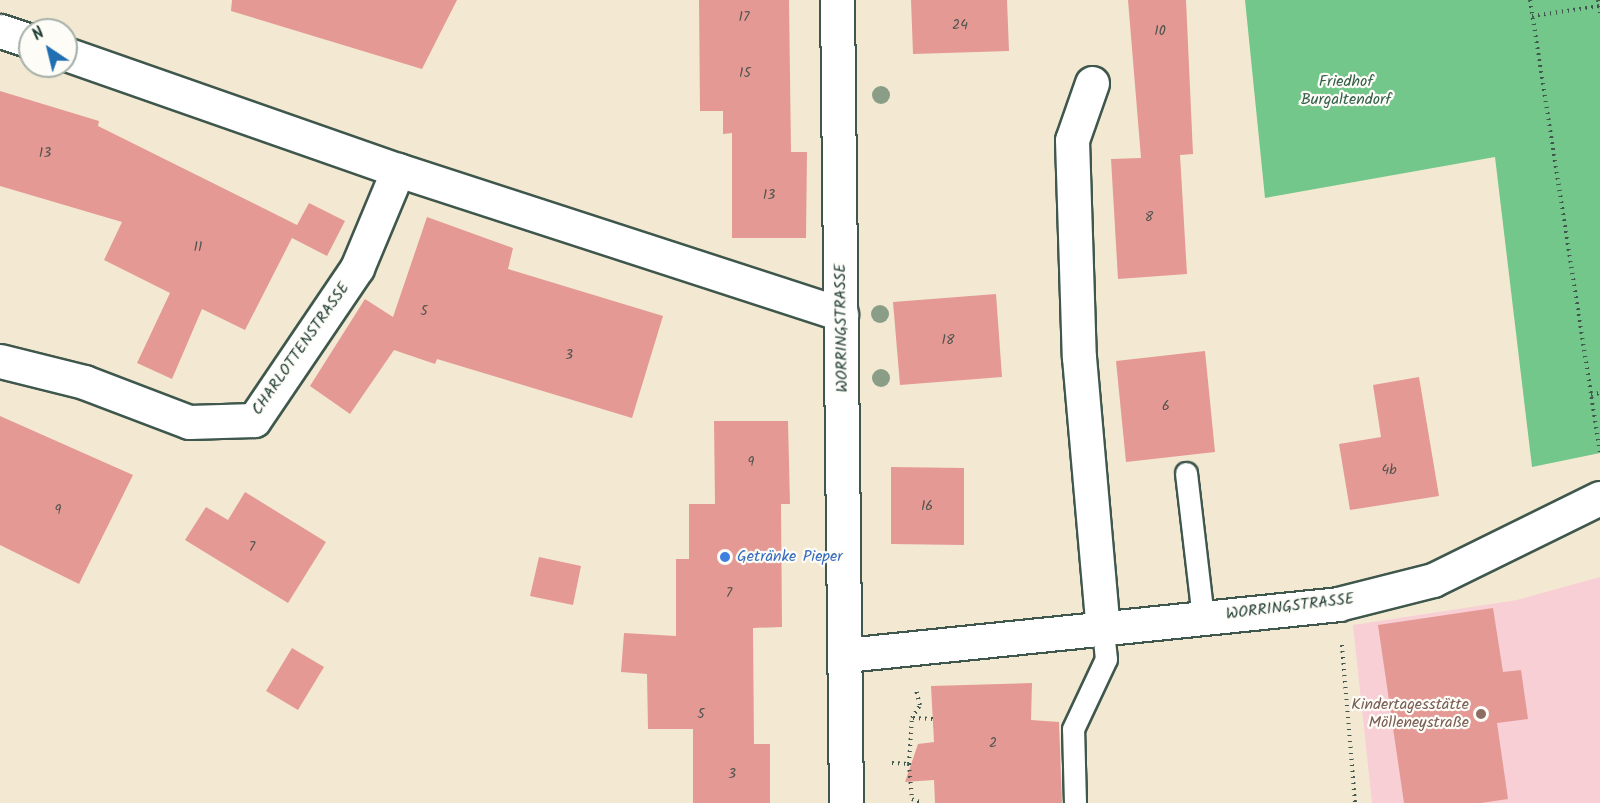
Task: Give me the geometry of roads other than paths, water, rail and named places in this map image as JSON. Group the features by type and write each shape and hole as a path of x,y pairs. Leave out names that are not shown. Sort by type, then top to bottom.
{"street":[{"name":"WORRINGSTRASSE","path":"837,0 846,803"},
{"path":"0,31 18,37"},
{"path":"78,58 398,170 842,314"},
{"path":"1092,83 1072,140 1079,357 1103,629"},
{"name":"CHARLOTTENSTRASSE","path":"0,361 84,382 189,422 254,420 357,268 398,170"},
{"name":"WORRINGSTRASSE","path":"846,655 1338,604 1433,580 1600,498"}],"lane":[{"path":"1186,473 1203,618"},
{"path":"1075,803 1073,729 1106,659 1103,629"}],"place":[{"name":"Getränke Pieper","path":"725,557"},
{"name":"Kindertagesstätte Mölleneystraße","path":"1481,714"}],"park label":[{"name":"Friedhof Burgaltendorf","path":"1346,91"}]}
